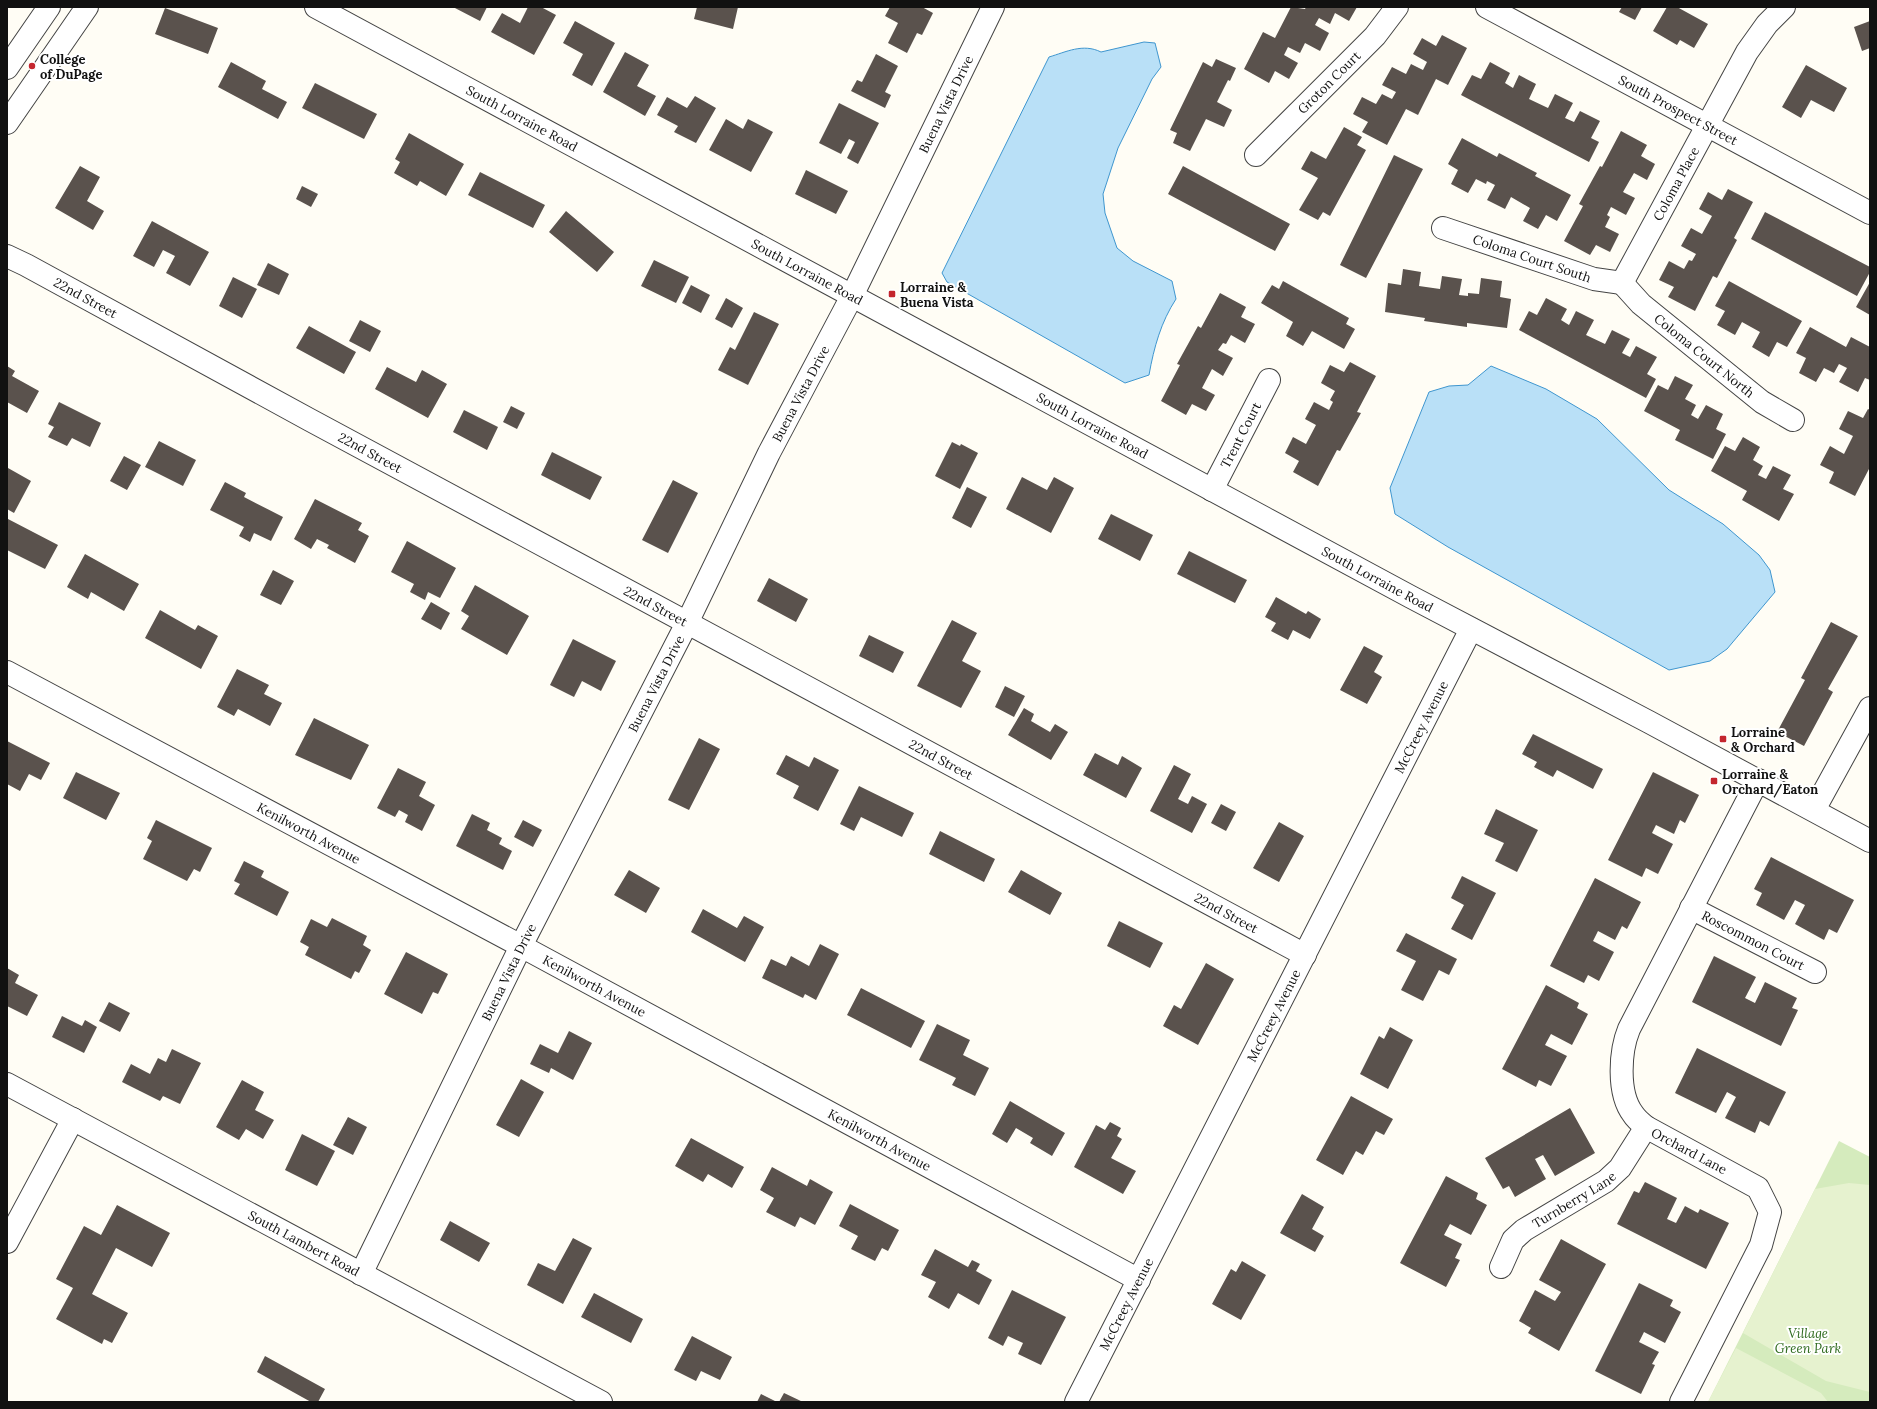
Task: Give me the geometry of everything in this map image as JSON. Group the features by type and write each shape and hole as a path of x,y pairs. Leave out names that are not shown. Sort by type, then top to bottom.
{"street":[{"path":"7,68 49,7"},
{"path":"7,123 87,7"},
{"name":"South Lorraine Road","path":"316,7 1212,490 1870,841"},
{"name":"Buena Vista Drive","path":"361,1274 521,946 687,623 764,465 852,296 993,7"},
{"name":"Groton Court","path":"1256,155 1376,36 1397,7"},
{"name":"South Prospect Street","path":"1487,7 1870,213"},
{"name":"Coloma Place","path":"1622,283 1747,52 1767,24 1784,7"},
{"name":"Coloma Court South","path":"1443,228 1594,279 1622,283"},
{"name":"22nd Street","path":"7,256 33,268 310,420 1305,955"},
{"name":"Coloma Court North","path":"1622,283 1641,304 1762,402 1793,420"},
{"name":"Trent Court","path":"1212,490 1270,380"},
{"name":"McCreey Avenue","path":"1076,1402 1471,629"},
{"name":"Kenilworth Avenue","path":"7,672 521,946 1139,1280"},
{"path":"1814,810 1870,708"},
{"name":"Orchard Lane","path":"1681,1402 1762,1245 1770,1212 1758,1188 1646,1128 1632,1113 1624,1093 1622,1060 1625,1039 1758,780"},
{"name":"Roscommon Court","path":"1691,908 1815,972"},
{"name":"South Lambert Road","path":"7,1084 601,1402"},
{"path":"7,1242 73,1119"},
{"name":"Turnberry Lane","path":"1501,1267 1513,1240 1524,1230 1606,1181 1620,1168 1646,1128"}],"green space":[{"name":"Village Green Park","path":"1839,1141 1870,1157 1870,1402 1708,1402"},
{"name":"Village Green Park","path":"1849,1183 1870,1185 1870,1392 1826,1381 1743,1333 1815,1189"},
{"path":"1736,1348 1821,1393 1828,1402 1708,1402"}],"water":[{"path":"1144,42 1155,43 1161,67 1152,79 1118,148 1103,194 1105,213 1117,248 1133,261 1172,281 1176,299 1166,317 1159,335 1149,375 1125,383 947,282 942,273 1049,57 1081,48 1094,49 1101,52"},
{"path":"1491,366 1546,389 1597,419 1669,490 1723,524 1759,555 1770,570 1775,592 1727,649 1710,661 1669,670 1448,547 1395,514 1390,488 1429,392 1449,386 1468,385"}],"building":[{"path":"453,7 487,7 480,21"},
{"path":"528,7 541,7 556,15 534,55 491,32 502,13 520,23"},
{"path":"697,7 738,7 733,29 694,19"},
{"path":"890,7 922,7 933,13 922,35 917,33 907,53 888,43 898,23 885,16"},
{"path":"1291,7 1305,9 1306,7 1357,7 1349,21 1335,13 1330,24 1319,18 1315,25 1329,33 1320,51 1305,43 1300,53 1288,47 1284,55 1298,63 1289,79 1275,71 1269,83 1244,69 1263,32 1275,38"},
{"path":"1622,7 1642,7 1635,20 1619,12"},
{"path":"1667,7 1677,7 1708,24 1694,48 1680,40 1677,45 1653,31"},
{"path":"165,8 218,28 208,54 155,34"},
{"path":"575,21 615,43 592,86 572,75 583,54 563,43"},
{"path":"1870,21 1870,48 1862,51 1854,27"},
{"path":"1442,35 1467,48 1448,85 1436,79 1418,115 1406,109 1387,145 1362,132 1368,122 1353,114 1362,97 1376,104 1382,94 1392,99 1396,92 1382,85 1392,67 1406,74 1411,64 1423,70 1427,62 1413,54 1422,38 1436,46"},
{"path":"625,52 649,65 637,86 656,96 645,116 603,92"},
{"path":"876,54 898,66 885,92 891,95 885,108 851,91 857,80 862,82"},
{"path":"1216,59 1236,68 1217,102 1232,110 1224,127 1206,119 1190,151 1173,143 1177,133 1170,130 1203,62 1212,67"},
{"path":"231,62 266,81 262,89 287,102 278,119 218,87"},
{"path":"1490,62 1510,73 1505,83 1513,88 1519,75 1536,84 1529,99 1548,108 1555,94 1573,103 1565,118 1574,122 1580,111 1600,121 1591,138 1599,142 1589,162 1461,95 1472,75 1481,79"},
{"path":"1806,65 1847,88 1834,112 1811,100 1801,118 1782,107"},
{"path":"315,83 377,114 364,139 302,108"},
{"path":"695,96 716,108 696,143 674,132 678,126 657,115 667,97 687,108"},
{"path":"839,103 879,123 858,164 847,158 855,142 849,139 841,154 819,143"},
{"path":"726,119 743,129 748,119 773,132 751,172 709,150"},
{"path":"1344,127 1362,137 1357,145 1366,150 1330,216 1323,212 1318,220 1299,210 1318,178 1301,169 1311,151 1326,159"},
{"path":"1621,131 1647,145 1641,156 1655,164 1647,180 1634,173 1623,192 1635,198 1626,215 1611,207 1607,215 1610,217 1605,227 1619,234 1610,252 1596,245 1590,255 1564,241 1583,206 1579,204 1600,166 1602,167"},
{"path":"409,133 464,164 446,196 420,181 417,186 394,173 400,162 395,159"},
{"path":"1462,138 1497,157 1499,153 1537,173 1535,176 1571,195 1557,221 1546,215 1538,229 1523,221 1530,208 1511,197 1505,209 1487,200 1495,185 1487,181 1486,184 1476,179 1468,193 1451,184 1458,170 1448,164"},
{"path":"1394,155 1423,169 1366,278 1340,265"},
{"path":"80,166 100,177 87,201 104,211 93,230 55,208"},
{"path":"1183,166 1290,224 1275,251 1168,194"},
{"path":"806,170 848,191 836,214 795,194"},
{"path":"480,172 545,205 533,228 468,195"},
{"path":"302,186 318,194 311,207 296,199"},
{"path":"1728,189 1753,202 1734,238 1737,240 1717,278 1713,276 1695,311 1668,297 1674,287 1659,280 1669,261 1684,269 1689,260 1692,261 1696,254 1681,246 1691,228 1702,234 1712,216 1699,209 1708,192 1722,200"},
{"path":"566,211 614,252 597,272 549,232"},
{"path":"1765,212 1870,267 1870,272 1857,296 1751,239"},
{"path":"152,221 209,252 190,286 166,273 175,256 163,250 154,267 133,256"},
{"path":"654,260 689,277 676,303 641,286"},
{"path":"268,263 289,274 279,295 257,285"},
{"path":"1403,269 1421,272 1419,286 1440,289 1442,276 1462,279 1459,295 1468,296 1468,293 1479,294 1481,278 1502,281 1500,297 1511,299 1507,328 1467,323 1467,327 1424,321 1425,318 1385,312 1388,283 1401,285"},
{"path":"233,277 257,289 242,318 219,306"},
{"path":"1283,281 1349,318 1346,324 1355,329 1344,349 1312,331 1303,346 1286,336 1293,322 1261,303 1272,285 1279,289"},
{"path":"1729,281 1802,321 1787,347 1777,342 1769,357 1752,347 1760,332 1742,322 1735,335 1717,325 1725,311 1715,306"},
{"path":"1870,282 1870,315 1856,307"},
{"path":"691,285 710,295 701,313 682,303"},
{"path":"1220,293 1246,307 1241,317 1255,324 1245,343 1231,335 1226,344 1223,343 1218,350 1233,358 1223,376 1212,369 1202,388 1215,395 1206,411 1192,404 1186,415 1161,401 1180,365 1177,364 1198,326 1201,328"},
{"path":"726,298 743,308 732,328 715,319"},
{"path":"1546,298 1567,309 1561,320 1569,325 1576,311 1594,320 1586,335 1605,344 1612,330 1630,339 1622,353 1630,357 1636,346 1657,357 1647,374 1656,379 1646,398 1519,330 1529,311 1537,315"},
{"path":"754,312 779,324 748,385 718,370 730,347 735,350"},
{"path":"360,320 381,331 370,352 349,341"},
{"path":"309,326 356,352 344,374 296,348"},
{"path":"1810,327 1846,347 1851,337 1870,347 1870,380 1865,378 1858,392 1839,382 1847,368 1839,364 1834,373 1824,368 1816,382 1799,373 1806,358 1796,353"},
{"path":"1350,362 1376,376 1357,412 1361,413 1340,451 1337,450 1318,486 1293,472 1299,461 1285,453 1293,437 1306,444 1316,425 1305,419 1314,402 1329,410 1333,402 1330,400 1335,391 1321,383 1330,365 1344,372"},
{"path":"7,366 15,371 12,376 39,391 27,413 7,402"},
{"path":"387,367 416,382 422,370 447,384 428,418 375,389"},
{"path":"1675,376 1693,385 1685,399 1696,405 1691,415 1698,419 1706,405 1723,414 1716,429 1726,434 1713,459 1675,440 1680,430 1644,411 1658,385 1668,390"},
{"path":"59,402 101,423 90,447 72,438 67,446 48,437 54,427 48,424"},
{"path":"511,406 525,413 517,429 503,422"},
{"path":"1868,409 1870,410 1870,467 1855,496 1829,483 1834,472 1820,465 1830,446 1844,454 1853,436 1839,429 1848,411 1863,418"},
{"path":"464,410 498,427 487,450 453,432"},
{"path":"1743,437 1760,447 1753,460 1763,466 1758,475 1766,479 1773,466 1791,475 1783,489 1794,494 1779,521 1742,500 1747,491 1711,471 1725,446 1735,451"},
{"path":"159,441 196,460 183,486 145,467"},
{"path":"952,442 960,446 961,444 978,453 960,489 935,476"},
{"path":"552,452 602,477 590,500 541,475"},
{"path":"124,456 141,465 127,490 110,481"},
{"path":"8,468 31,481 14,513 7,509"},
{"path":"1022,477 1047,490 1054,477 1074,488 1051,533 1006,509"},
{"path":"673,480 698,493 668,553 642,540"},
{"path":"225,482 246,493 244,497 283,517 271,541 254,533 250,542 239,536 244,527 210,510"},
{"path":"967,487 987,497 971,528 952,518"},
{"path":"315,499 362,523 358,530 369,536 355,563 327,548 329,545 317,539 311,549 294,539"},
{"path":"1111,514 1153,535 1140,561 1098,539"},
{"path":"8,519 58,545 45,569 7,550"},
{"path":"407,541 456,568 440,598 428,592 425,600 410,592 414,584 391,572"},
{"path":"1189,551 1247,580 1235,603 1177,574"},
{"path":"85,554 139,584 124,611 91,592 88,599 67,587"},
{"path":"273,570 294,581 281,605 260,595"},
{"path":"769,578 808,599 796,622 757,601"},
{"path":"475,585 529,616 507,655 461,629 469,616 461,611"},
{"path":"1276,597 1306,614 1308,611 1321,619 1310,639 1293,630 1288,640 1271,631 1276,623 1265,617"},
{"path":"431,602 450,613 441,630 421,619"},
{"path":"160,610 195,630 198,625 218,636 201,669 145,638"},
{"path":"952,620 977,633 962,661 981,671 961,708 917,686"},
{"path":"1831,622 1858,636 1828,689 1833,692 1804,746 1777,732 1805,680 1801,678"},
{"path":"869,635 904,652 893,673 859,656"},
{"path":"573,639 616,661 601,691 582,681 574,697 550,685"},
{"path":"1364,646 1383,656 1374,672 1382,677 1367,704 1340,690"},
{"path":"237,669 269,685 264,694 282,703 270,726 238,709 234,716 217,707"},
{"path":"1005,686 1025,696 1014,717 995,707"},
{"path":"1024,708 1034,714 1031,721 1050,732 1055,724 1068,732 1051,760 1008,735"},
{"path":"314,718 369,745 351,780 295,755"},
{"path":"1533,734 1603,769 1593,789 1557,770 1553,777 1534,767 1537,762 1522,754"},
{"path":"699,738 720,749 689,810 668,800"},
{"path":"7,741 50,763 41,780 29,774 20,791 7,784"},
{"path":"1095,753 1118,765 1122,756 1142,768 1126,798 1083,775"},
{"path":"786,755 809,767 814,757 839,770 818,811 793,798 799,786 776,774"},
{"path":"1174,765 1191,774 1178,799 1188,804 1192,796 1207,804 1192,833 1150,811"},
{"path":"398,768 426,782 419,796 435,805 422,831 405,822 408,815 399,810 395,817 377,808"},
{"path":"76,772 120,793 106,820 63,798"},
{"path":"1653,772 1699,795 1685,823 1680,820 1674,834 1656,825 1652,833 1673,844 1658,874 1646,868 1642,877 1608,860"},
{"path":"859,786 914,813 902,837 861,817 854,831 840,824"},
{"path":"1221,804 1236,812 1226,831 1211,823"},
{"path":"1496,809 1538,830 1517,872 1495,861 1504,843 1484,834"},
{"path":"472,814 490,823 487,830 502,838 499,844 512,851 503,870 456,846"},
{"path":"156,820 212,848 200,872 194,869 187,881 143,859 152,841 147,838"},
{"path":"523,820 542,830 533,847 514,837"},
{"path":"1279,822 1304,836 1279,882 1253,868"},
{"path":"940,831 995,859 984,882 929,854"},
{"path":"1771,857 1854,900 1837,933 1829,929 1824,940 1795,924 1805,905 1795,900 1784,920 1756,905 1762,893 1754,889"},
{"path":"244,861 264,871 261,877 289,892 277,916 234,894 240,884 234,881"},
{"path":"629,870 660,888 646,913 614,895"},
{"path":"1021,870 1062,893 1050,915 1008,892"},
{"path":"1462,876 1496,893 1472,940 1451,929 1464,905 1451,898"},
{"path":"1595,878 1641,902 1627,929 1622,926 1615,940 1598,931 1593,941 1614,952 1599,981 1588,975 1584,983 1550,966"},
{"path":"703,909 737,928 744,916 764,927 745,962 691,932"},
{"path":"332,918 367,936 363,945 371,950 359,973 355,971 351,979 305,955 309,947 300,942 311,919 327,927"},
{"path":"1119,921 1163,943 1150,968 1107,946"},
{"path":"1406,933 1457,959 1449,975 1439,970 1423,1001 1401,990 1416,961 1396,951"},
{"path":"820,944 839,954 816,1000 805,994 803,998 762,978 771,959 786,966 791,956 809,966"},
{"path":"406,952 448,974 438,994 433,992 422,1014 384,994"},
{"path":"1714,956 1756,977 1745,998 1755,1003 1765,982 1797,998 1792,1008 1798,1010 1781,1046 1692,1002"},
{"path":"1206,963 1234,979 1198,1045 1163,1026 1174,1005 1181,1009"},
{"path":"7,968 19,975 15,983 38,995 27,1016 7,1006"},
{"path":"1546,985 1579,1003 1577,1008 1588,1014 1572,1045 1551,1034 1545,1045 1567,1056 1551,1086 1539,1080 1536,1087 1502,1069"},
{"path":"861,988 925,1021 911,1048 847,1015"},
{"path":"109,1002 130,1013 120,1032 99,1021"},
{"path":"62,1016 82,1026 85,1020 97,1027 84,1053 52,1037"},
{"path":"937,1024 970,1040 963,1055 989,1068 975,1096 952,1085 956,1078 919,1060"},
{"path":"1390,1027 1413,1040 1388,1089 1360,1074 1379,1036 1384,1039"},
{"path":"569,1031 592,1043 573,1080 551,1068 549,1073 530,1064 540,1044 558,1053"},
{"path":"1697,1048 1786,1092 1769,1126 1760,1121 1755,1133 1725,1118 1736,1097 1727,1092 1716,1113 1675,1093"},
{"path":"172,1049 201,1063 180,1104 163,1096 160,1101 122,1082 131,1064 150,1074 158,1058 166,1062"},
{"path":"521,1079 544,1092 519,1137 496,1125"},
{"path":"242,1080 264,1092 255,1110 274,1120 263,1139 246,1129 239,1140 216,1127"},
{"path":"1351,1096 1393,1119 1384,1135 1376,1131 1363,1155 1356,1151 1343,1175 1316,1160"},
{"path":"1010,1101 1065,1133 1052,1156 1030,1143 1033,1138 1016,1128 1007,1143 992,1134"},
{"path":"1570,1108 1595,1153 1555,1176 1543,1155 1535,1159 1546,1179 1515,1197 1509,1186 1503,1189 1485,1158"},
{"path":"348,1117 367,1127 353,1155 333,1145"},
{"path":"1110,1122 1121,1128 1117,1136 1122,1139 1111,1158 1136,1171 1123,1194 1074,1167 1096,1125 1105,1130"},
{"path":"302,1134 335,1151 317,1186 285,1170"},
{"path":"691,1138 744,1167 732,1188 708,1174 703,1182 675,1166"},
{"path":"772,1167 807,1186 810,1179 833,1192 815,1225 800,1217 795,1227 766,1212 774,1198 760,1190"},
{"path":"1446,1176 1478,1193 1476,1199 1487,1205 1471,1235 1450,1224 1444,1235 1462,1244 1455,1258 1460,1260 1446,1287 1400,1263"},
{"path":"1645,1182 1677,1198 1667,1219 1676,1223 1685,1206 1698,1213 1700,1209 1729,1223 1706,1269 1617,1224 1634,1191 1639,1193"},
{"path":"1302,1194 1324,1207 1312,1229 1324,1236 1315,1252 1280,1233"},
{"path":"850,1204 899,1230 888,1251 882,1248 875,1261 851,1249 858,1236 839,1226"},
{"path":"117,1205 170,1233 152,1267 116,1248 92,1294 128,1313 112,1343 104,1339 102,1344 56,1319 73,1288 56,1279 84,1226 101,1235"},
{"path":"450,1221 490,1243 479,1262 440,1240"},
{"path":"573,1238 592,1248 563,1304 527,1285 538,1263 555,1271"},
{"path":"1561,1239 1606,1264 1559,1351 1528,1333 1531,1328 1519,1321 1535,1290 1555,1301 1561,1292 1539,1280"},
{"path":"935,1249 968,1267 972,1260 980,1264 976,1271 992,1280 979,1305 958,1293 949,1309 928,1297 936,1282 921,1275"},
{"path":"1242,1261 1266,1275 1241,1320 1212,1304 1231,1269 1236,1272"},
{"path":"1639,1283 1673,1300 1670,1306 1681,1312 1665,1343 1644,1332 1639,1342 1659,1352 1652,1364 1655,1365 1641,1394 1595,1371"},
{"path":"1012,1290 1066,1317 1041,1365 1018,1354 1023,1343 1008,1336 1003,1346 988,1338"},
{"path":"594,1293 643,1319 631,1343 581,1317"},
{"path":"692,1336 732,1357 720,1380 701,1371 696,1381 674,1370"},
{"path":"265,1356 325,1389 318,1402 311,1402 257,1372"},
{"path":"784,1393 803,1402 779,1402"},
{"path":"761,1394 777,1402 757,1402"}],"place":[{"name":"College of DuPage","path":"32,66"},
{"name":"Lorraine & Buena Vista","path":"892,294"},
{"name":"Lorraine & Orchard","path":"1723,739"},
{"name":"Lorraine & Orchard/Eaton","path":"1714,781"}]}
